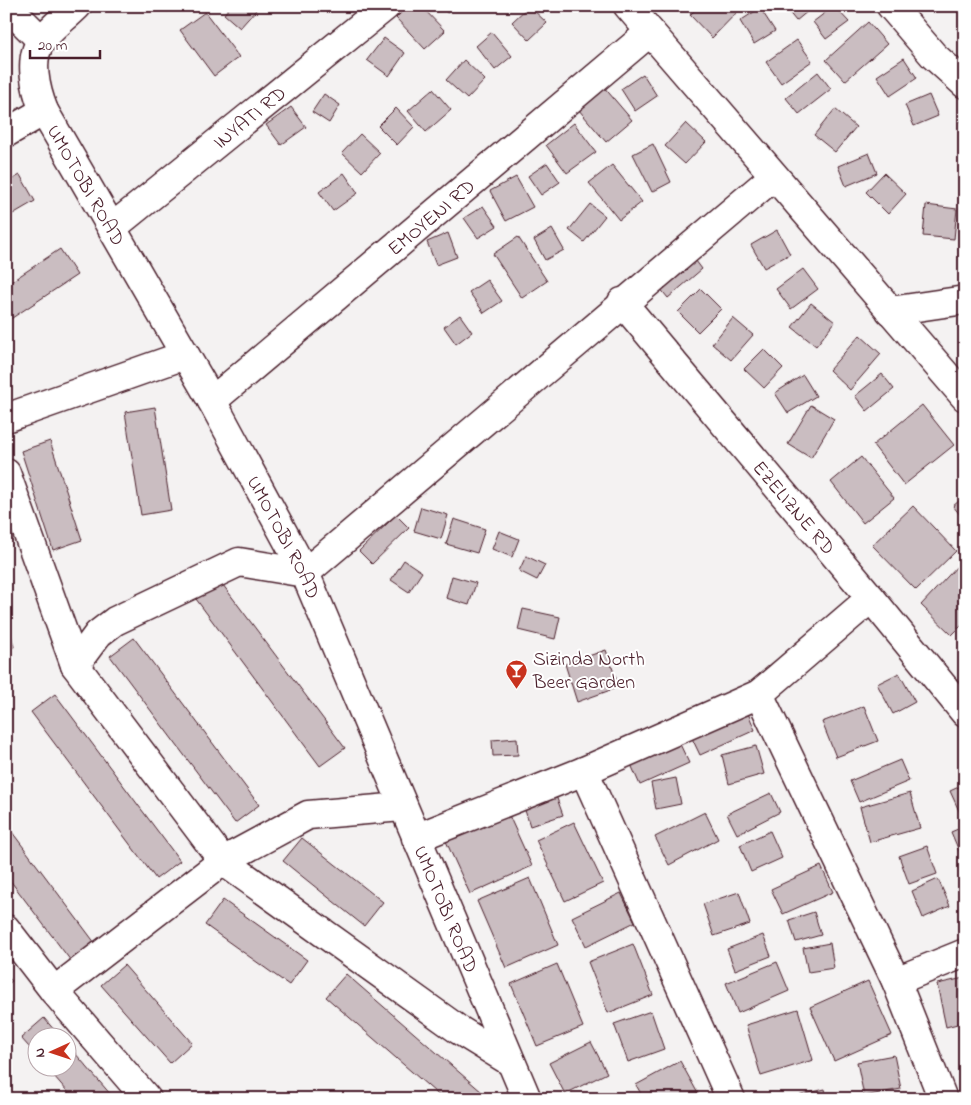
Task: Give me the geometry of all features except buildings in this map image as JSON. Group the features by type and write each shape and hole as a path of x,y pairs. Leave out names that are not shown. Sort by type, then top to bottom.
{"street":[{"path":"8,12 41,40 77,6"},
{"name":"INYATI RD","path":"113,227 386,6"},
{"path":"628,6 773,177 965,397"},
{"path":"891,6 934,56 965,84"},
{"name":"EMOYENI RD","path":"212,401 650,32"},
{"name":"UMOTOBI ROAD","path":"41,40 36,56 35,76 37,94 44,111 113,227 212,401 305,573 402,807 527,1099"},
{"path":"6,133 44,111"},
{"path":"75,665 98,634 115,621 238,562 305,573 622,302 773,177"},
{"path":"890,311 965,300"},
{"name":"EZELIZNE RD","path":"622,302 872,598 965,713"},
{"path":"6,418 185,355"},
{"path":"6,473 75,665 223,861 459,1030 511,1062"},
{"path":"416,838 584,771 759,694 872,598"},
{"path":"759,694 896,981 943,1099"},
{"path":"584,771 731,1099"},
{"path":"54,991 223,861 308,815 402,807"},
{"path":"6,930 54,991 146,1099"},
{"path":"896,981 965,953"}],"place":[{"name":"Sizinda North Beer Garden","path":"517,689"}]}
